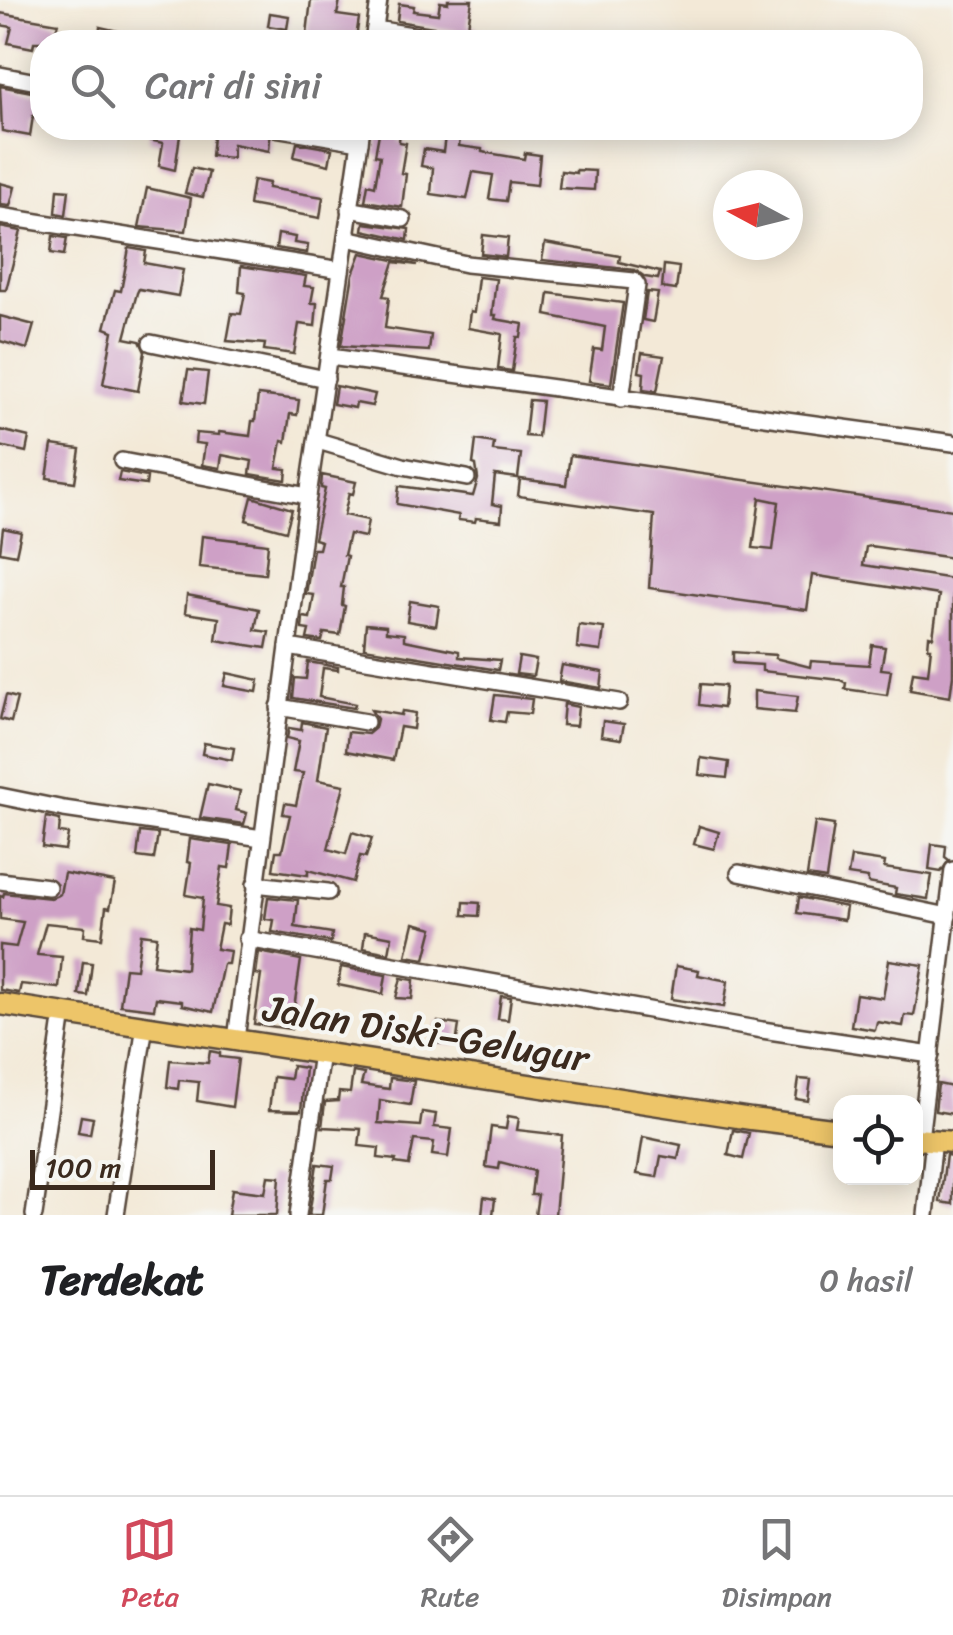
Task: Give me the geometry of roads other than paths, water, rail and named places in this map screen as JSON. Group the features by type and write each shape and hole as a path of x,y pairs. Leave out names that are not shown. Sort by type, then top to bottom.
{"main road":[{"name":"Jalan Diski–Gelugur","path":"0,1004 833,1129"}],"street":[{"path":"375,30 379,0"},
{"path":"0,75 30,81"},
{"path":"236,1038 360,140"},
{"path":"349,209 403,219"},
{"path":"0,216 341,270"},
{"path":"346,238 466,264 634,281 637,285 621,399"},
{"path":"151,343 326,379"},
{"path":"330,357 953,443"},
{"path":"318,441 403,466 468,478"},
{"path":"122,461 308,496"},
{"path":"288,647 618,702"},
{"path":"279,707 366,722"},
{"path":"0,796 64,810 262,838"},
{"path":"926,1215 931,1140 930,1055 953,870"},
{"path":"739,873 948,916"},
{"path":"0,881 48,888"},
{"path":"255,884 328,892"},
{"path":"247,939 930,1055"},
{"path":"34,1215 63,1013"},
{"path":"116,1215 145,1025"},
{"path":"298,1215 321,1053"}]}
